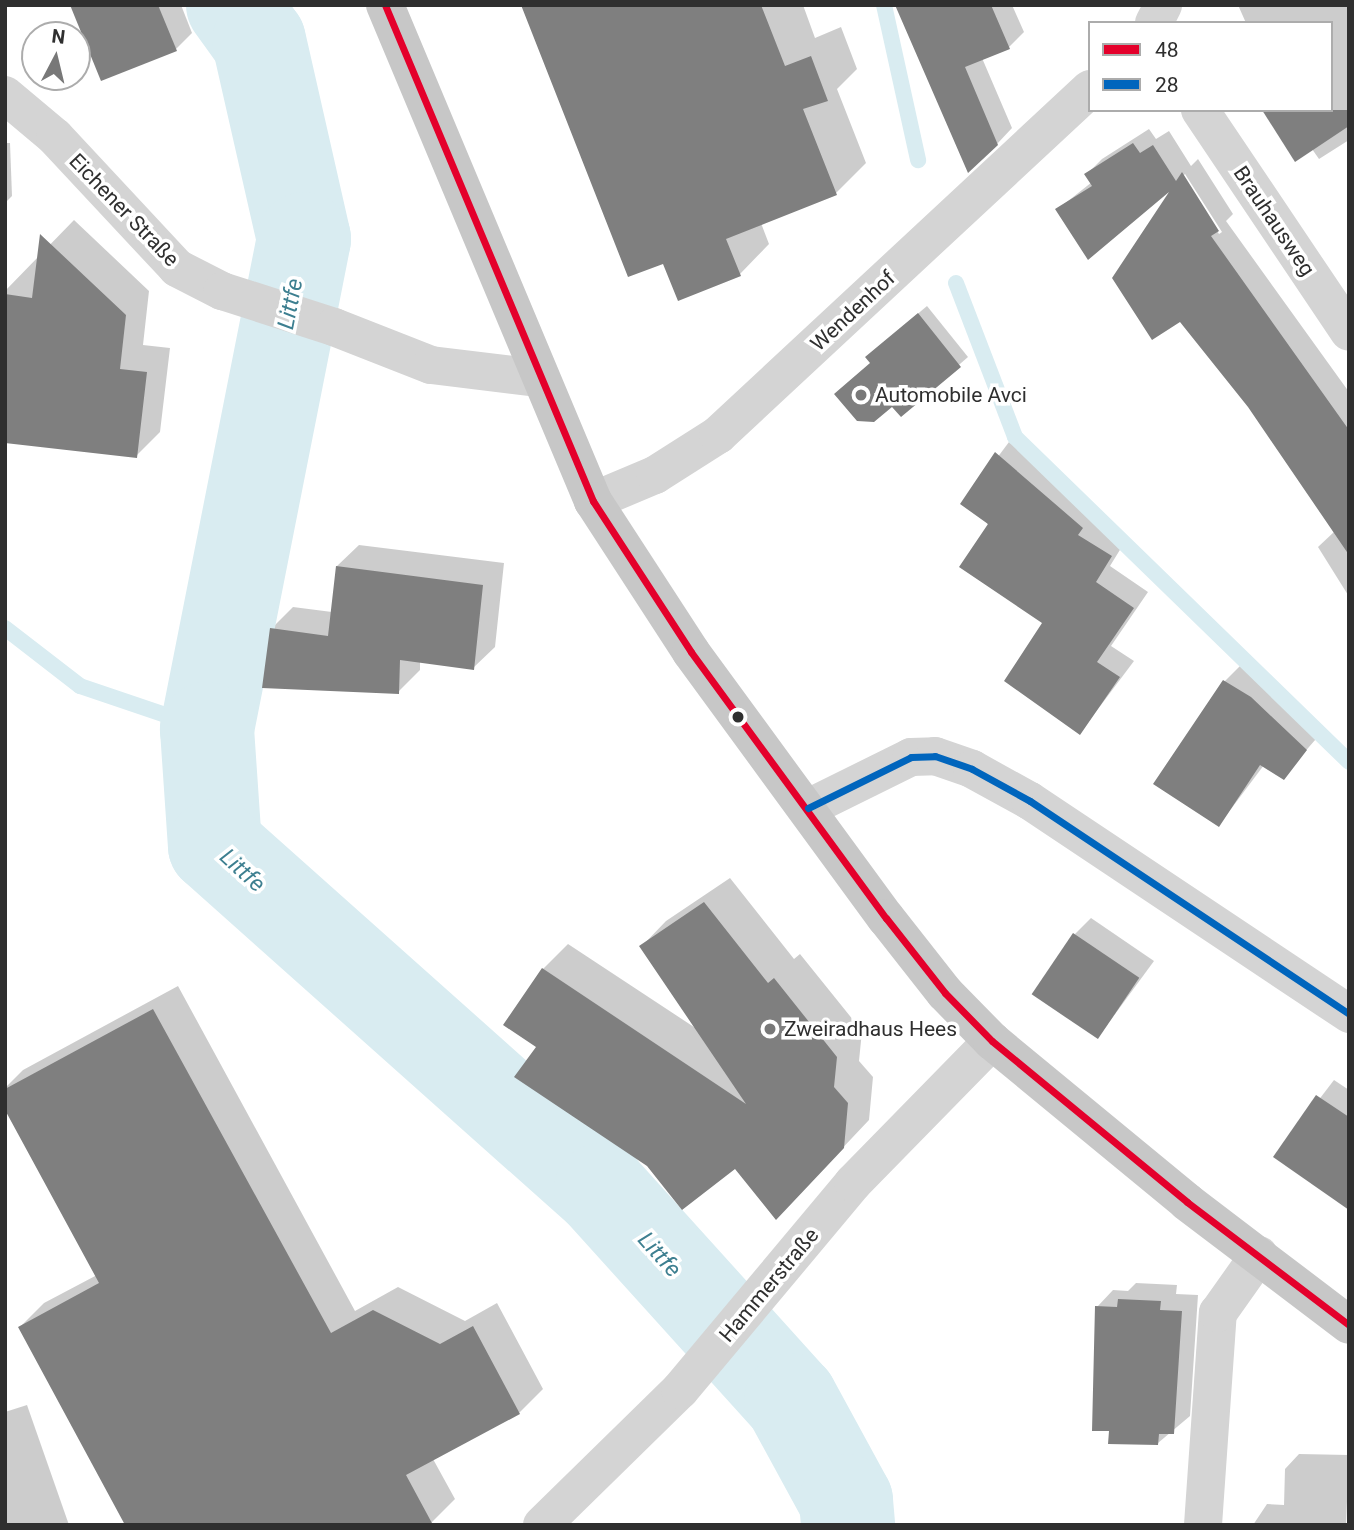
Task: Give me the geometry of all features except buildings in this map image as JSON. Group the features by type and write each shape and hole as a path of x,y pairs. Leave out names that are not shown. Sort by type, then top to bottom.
{"main road":[{"path":"385,5 539,378 593,501 691,652 808,808 894,929 945,993 992,1041 1090,1125 1349,1325"}],"street":[{"path":"1155,21 1163,5"},
{"name":"Wendenhof","path":"593,501 655,475 718,435 1088,91"},
{"name":"Eichener Straße","path":"5,95 55,137 177,268 222,291 334,327 431,365 539,378"},
{"name":"Brauhausweg","path":"1201,112 1349,332"},
{"path":"808,808 911,757 935,756 972,769 1030,802 1349,1014"},
{"name":"Hammerstraße","path":"542,1525 680,1390 774,1282 853,1183 992,1041"},
{"path":"1203,1525 1218,1313 1259,1255"}],"waterway":[{"name":"Littfe","path":"233,5 259,41 304,239 207,729 215,846 601,1190 791,1400 846,1501 848,1525"},
{"path":"884,5 918,160"},
{"path":"956,283 1015,437 1349,762"},
{"path":"5,628 80,686 207,729"}],"transit line":[{"name":"48","path":"385,5 593,501 691,652 886,918 945,993 992,1041 1187,1202 1349,1325"},
{"name":"28","path":"808,808 911,757 935,756 972,769 1030,801 1349,1014"}],"place":[{"name":"Automobile Avci","path":"861,395"},
{"name":"Zweiradhaus Hees","path":"770,1029"}]}
